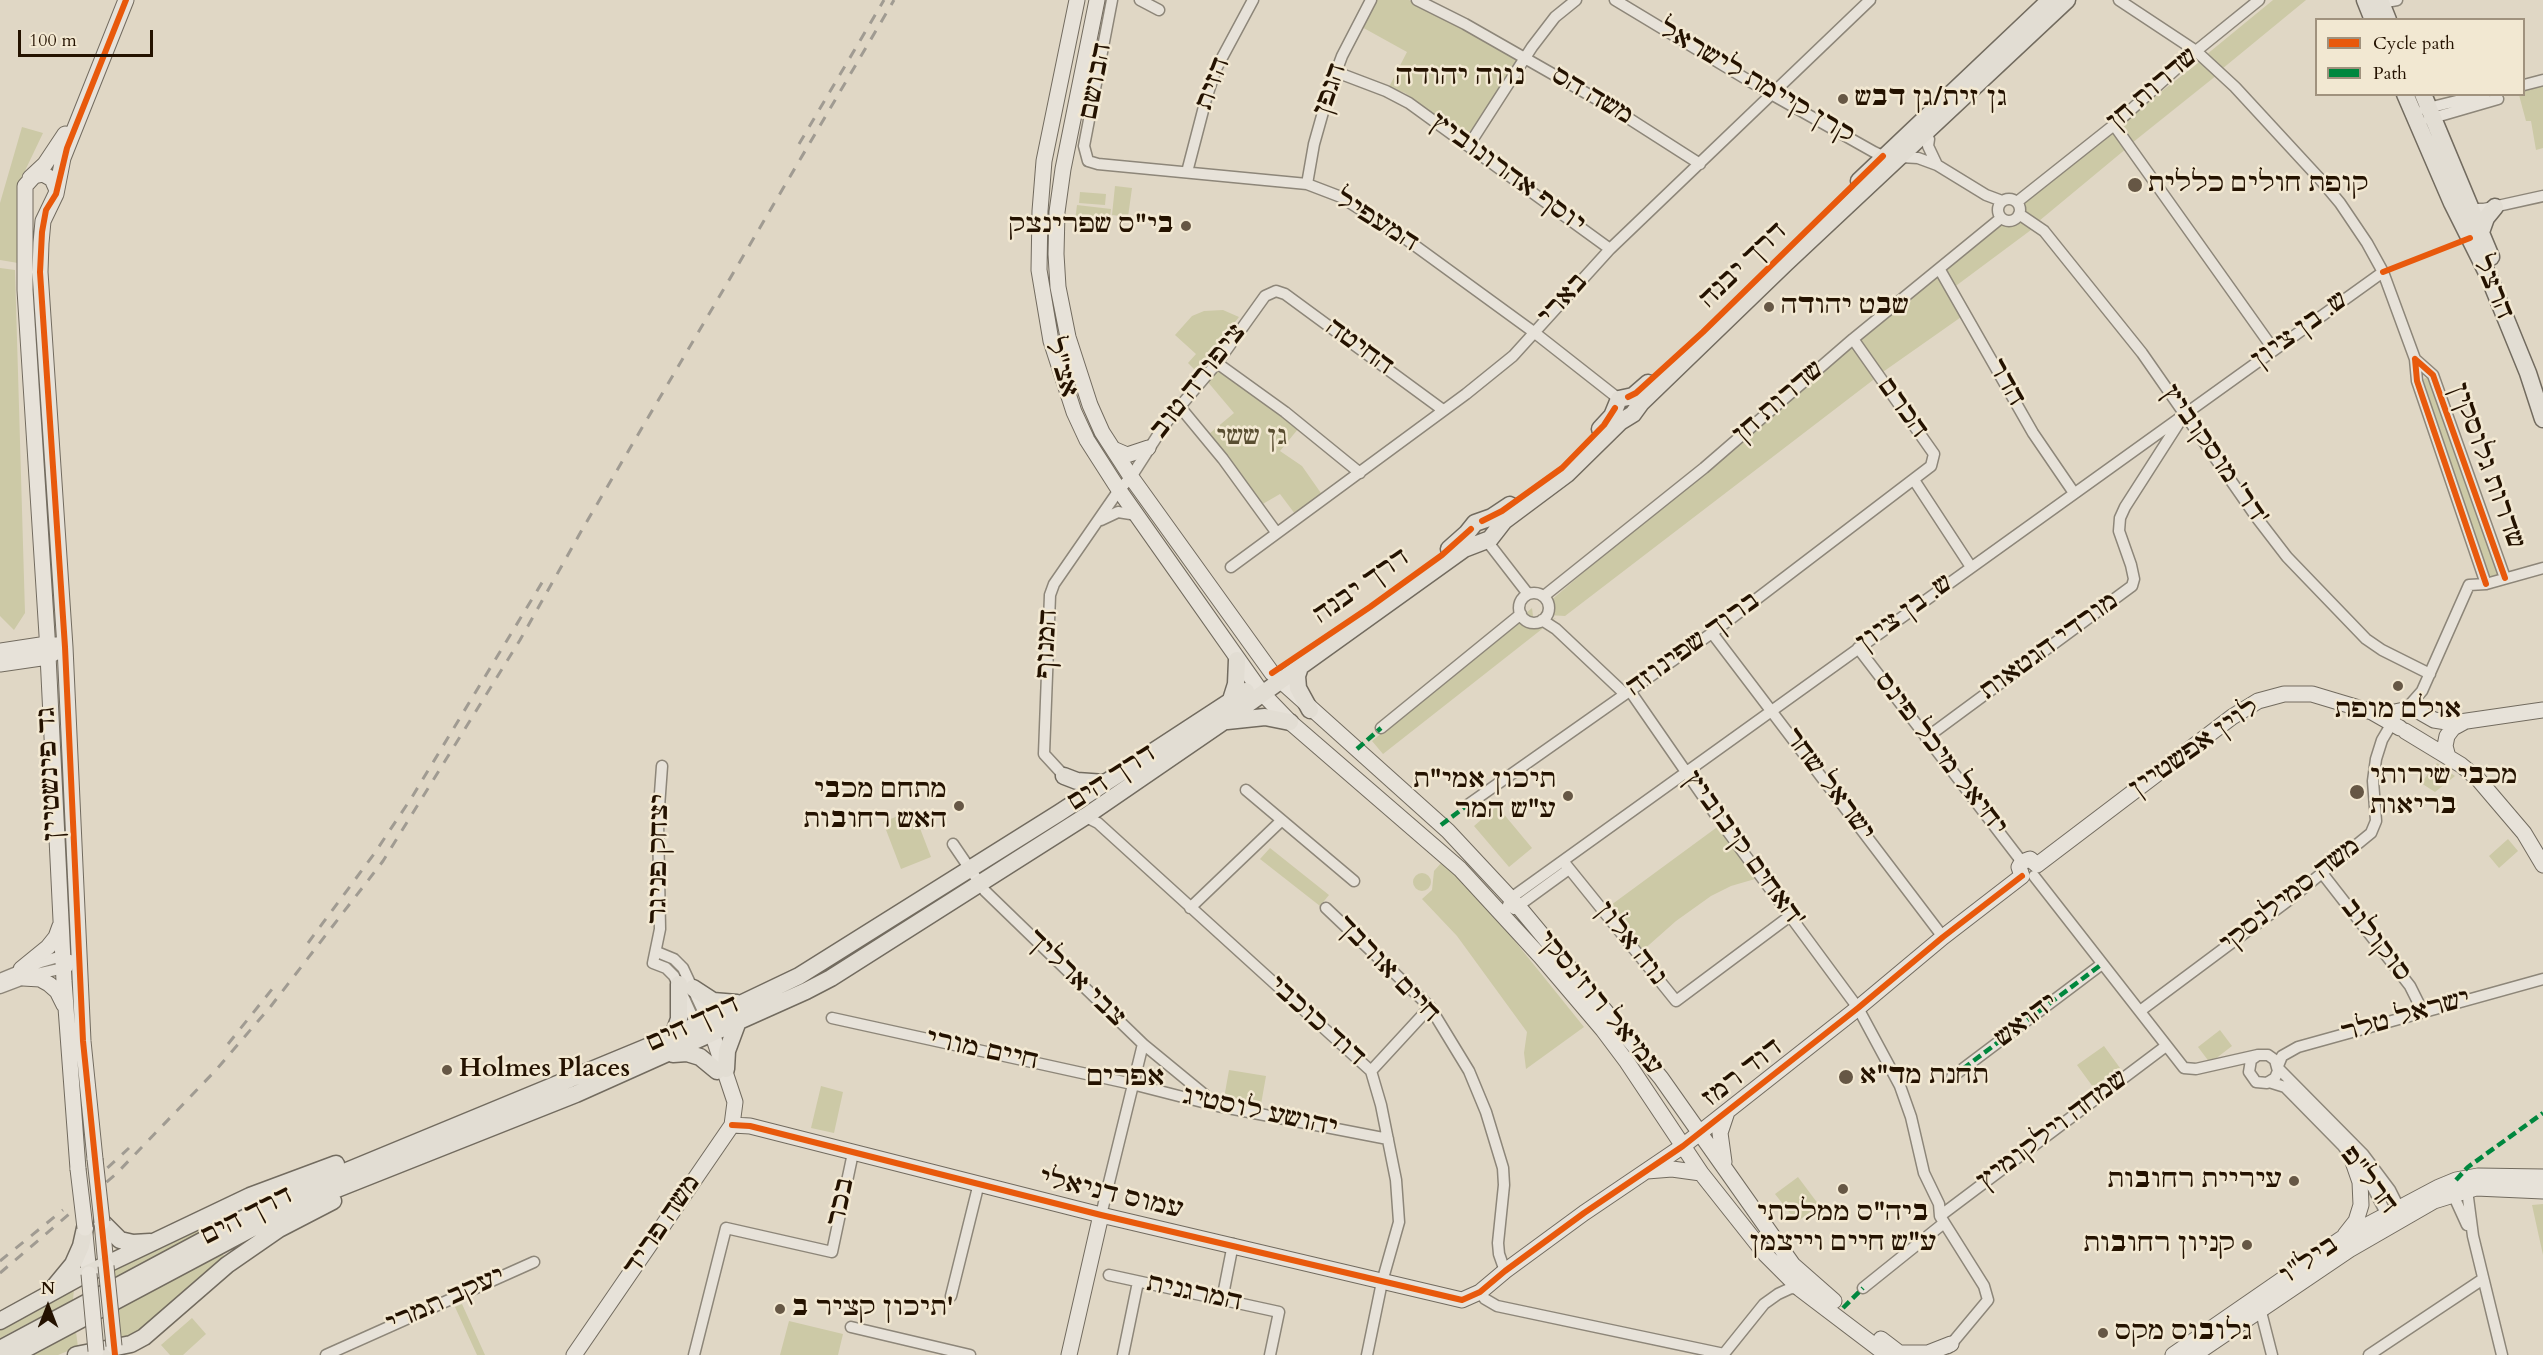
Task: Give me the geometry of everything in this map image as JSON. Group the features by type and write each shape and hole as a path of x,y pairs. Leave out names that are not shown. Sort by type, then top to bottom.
{"main road":[{"name":"דרך יבנה","path":"1275,677 1300,668 1464,549 1502,511 1562,468 1636,393 1892,157 2050,0"},
{"name":"דרך יבנה","path":"1892,157 1919,140 2067,0"},
{"path":"2374,18 2381,1"},
{"path":"2381,1 2387,18"},
{"name":"הרצל","path":"2407,96 2423,111 2472,211 2543,389"},
{"name":"הרצל","path":"2423,111 2452,203 2488,275 2528,374 2543,419"},
{"path":"2481,232 2486,218 2495,207"},
{"name":"דרך יבנה","path":"1259,689 1442,555 1482,533"},
{"path":"1230,703 1236,684 1237,660"},
{"path":"1300,668 1297,676 1298,688 1310,710"},
{"name":"דרך הים","path":"0,1348 284,1197 669,1038 737,1024 831,978 1086,816 1108,794 1230,703 1259,689"},
{"name":"דרך הים","path":"14,1355 280,1212 576,1094 663,1056 744,1002 821,964 1086,795 1108,794 1223,722 1259,689"},
{"path":"1223,722 1265,717 1290,722"},
{"path":"1061,812 1066,796 1064,776 1108,794"},
{"path":"669,1038 679,1019 686,986 719,1003 744,1002"},
{"path":"663,1056 694,1054 721,1070 737,1024"},
{"path":"133,1355 155,1329 188,1297 227,1265 301,1216 470,1146 576,1094"},
{"path":"4,1319 43,1297 271,1187 354,1157 460,1125"},
{"path":"102,1222 113,1234 125,1242 157,1241"},
{"path":"43,1297 60,1281 73,1264 81,1246 85,1228"},
{"path":"76,1355 115,1351 137,1341 155,1329"}],"street":[{"name":"גד פינשטיין","path":"115,1351 83,1041 64,647 40,272 42,232 46,210 54,194 63,158 126,0"},
{"path":"1066,0 1073,20"},
{"name":"אצ\"ל","path":"1077,0 1044,161 1040,211 1039,270 1051,341 1071,403 1087,440 1119,490 1259,689"},
{"name":"אצ\"ל","path":"1097,0 1063,169 1057,212 1056,269 1068,337 1090,405 1113,449 1275,677"},
{"name":"הבושם","path":"1088,161 1084,147 1112,0"},
{"path":"1140,0 1159,10"},
{"name":"הזית","path":"1187,172 1210,85 1253,0"},
{"name":"הגפן","path":"1307,184 1320,120 1336,72 1371,0"},
{"name":"משה הס","path":"1417,0 1525,57 1614,109 1700,164"},
{"path":"1469,145 1525,57 1555,17 1576,0"},
{"name":"קרן קיימת לישראל","path":"1615,0 1771,94 1892,157"},
{"name":"בארי","path":"1231,567 1495,372 1535,333 1610,249 1870,0"},
{"name":"שדרות גלוסקין","path":"2119,0 2196,51 2254,106 2322,181 2362,235 2383,272 2415,359 2417,381 2486,584 2469,585 2422,691 2401,719"},
{"name":"שדרות חן","path":"2017,202 2114,125 2196,51 2259,0"},
{"name":"יוסף אהרונוביץ","path":"1336,72 1396,96 1469,145 1610,249"},
{"path":"2525,84 2543,80"},
{"path":"2423,111 2478,96"},
{"name":"גד פינשטיין","path":"30,179 49,159 86,101"},
{"path":"2423,111 2499,101"},
{"path":"2114,125 2274,350"},
{"path":"1919,140 1929,139 1928,147 1937,165"},
{"path":"1892,157 1918,158 1937,165 1986,195 2002,201"},
{"name":"המעפיל","path":"1088,161 1098,164 1307,184 1341,197 1360,208 1535,333 1625,406"},
{"path":"43,174 52,179 54,194 42,206 37,205 28,199 25,186 30,179 43,174"},
{"name":"גד פינשטיין","path":"26,195 25,290 48,650 66,1010 78,1168 96,1353"},
{"path":"2452,203 2472,211 2543,196"},
{"path":"2009,198 2017,202 2021,209 2019,214 2010,221 2001,218 1997,211 2002,201 2009,198"},
{"name":"דר' מוסקוביץ'","path":"2019,214 2044,231 2142,353 2257,518 2287,557 2366,639 2382,650 2430,674"},
{"name":"שדרות חן","path":"1546,600 1556,585 1704,468 1853,339 2001,218"},
{"name":"הדר","path":"1940,270 2033,433 2074,494"},
{"name":"ש. בן ציון","path":"1515,902 1686,771 2383,272"},
{"name":"ציפורה טוב","path":"1131,477 1165,424 1217,363 1261,301 1272,292"},
{"name":"החיטה","path":"1272,292 1285,294 1443,410"},
{"name":"הכרם","path":"1853,339 1934,454 1931,466 1914,480 1971,567"},
{"name":"שדרות גלוסקין","path":"2415,359 2433,375 2505,578"},
{"path":"1217,363 1285,412 1360,473"},
{"path":"1180,407 1223,459 1276,532"},
{"name":"מורדי הגטאות","path":"1926,738 2132,586 2134,579 2119,531 2120,518 2186,413"},
{"path":"1113,449 1127,455 1148,448"},
{"name":"המנוף","path":"1086,795 1044,754 1050,595 1058,576 1119,490 1131,477"},
{"name":"ברוך שפינוזה","path":"1469,804 1712,633 1914,480"},
{"path":"1098,522 1118,512 1139,516"},
{"path":"1482,533 1528,594"},
{"path":"2486,584 2543,568"},
{"path":"1381,728 1507,626 1524,618 1537,622 1544,618 1546,600 1534,593 1528,594 1520,604 1524,618"},
{"path":"0,664 38,636 45,605"},
{"name":"האחים קיבוביץ'","path":"1544,618 1628,693 1858,1008 1906,1101 1924,1173 1939,1204 1942,1220 1980,1280 1988,1300 1948,1351"},
{"name":"ישראל שחר","path":"1712,633 1942,937"},
{"path":"11,654 64,647"},
{"name":"יחיאל מיכל פינס","path":"1858,648 2166,1046"},
{"path":"11,654 38,665 49,675"},
{"name":"עמיאל רוז'נסקי","path":"1275,677 1448,831 1515,902 1635,1044 1701,1131 1793,1265 1892,1354"},
{"name":"עמיאל רוז'נסקי","path":"1259,689 1290,722 1446,856 1571,991 1617,1047 1701,1173 1781,1272 1800,1289 1892,1354"},
{"path":"2401,719 2413,733 2424,729 2427,722 2421,704 2422,691"},
{"name":"לוין אפשטיין","path":"2029,870 2232,717 2258,701 2284,694 2312,694 2372,712 2390,713 2401,719"},
{"path":"2401,719 2416,708 2443,722 2464,722 2543,710"},
{"path":"2401,719 2474,776 2508,812 2532,844 2543,865"},
{"name":"משה סמילנסקי","path":"2140,1011 2322,873 2374,829 2376,821 2374,769 2382,740 2401,719"},
{"path":"2448,757 2445,746 2447,736 2453,728 2464,722"},
{"name":"יצחק פניגר","path":"662,766 658,821 660,929 653,963 670,971 686,986"},
{"path":"1246,790 1354,880"},
{"path":"1102,827 1108,794"},
{"name":"דוד כוכבי","path":"1061,812 1086,816 1102,827 1371,1071 1388,1139 1399,1201 1399,1222 1382,1282 1366,1355"},
{"path":"1190,908 1281,821"},
{"name":"צבי ארליך","path":"953,844 979,884 1143,1044 1101,1215"},
{"name":"נוה אלון","path":"1566,865 1676,1001 1790,916"},
{"name":"דוד רמז","path":"1480,1293 1505,1271 1683,1146 1858,1008 1942,937 2029,870"},
{"name":"סוקולוב","path":"2322,873 2410,986 2423,1012"},
{"path":"1503,917 1515,902"},
{"name":"חיים אורבך","path":"1326,908 1430,1006 1469,1071 1499,1153 1504,1185 1498,1254 1505,1271"},
{"path":"22,974 52,942 61,920"},
{"name":"יצחק פניגר","path":"657,952 678,962 704,1029"},
{"path":"0,988 50,959 64,964 79,962"},
{"name":"יהואש","path":"1952,1077 2102,964"},
{"path":"0,980 22,974 40,979 61,996 66,1010"},
{"name":"ישראל טלר","path":"2278,1067 2282,1056 2298,1047 2543,979"},
{"path":"1371,1071 1430,1006"},
{"name":"חיים מורי","path":"832,1018 1132,1084"},
{"name":"משה פריד","path":"574,1355 732,1125 733,1097 704,1029"},
{"path":"1143,1044 1218,1106"},
{"path":"2166,1046 2188,1069 2223,1065 2259,1055 2272,1057 2278,1067 2275,1078 2269,1082 2259,1082 2242,1068 2223,1065"},
{"name":"שמחה וילקומיץ","path":"1863,1288 1942,1220 2166,1046"},
{"path":"2250,1076 2249,1064 2259,1055"},
{"name":"חרל\"פ","path":"2278,1067 2355,1146 2386,1184 2395,1214"},
{"name":"חרל\"פ","path":"2269,1082 2280,1084 2293,1094 2351,1156 2395,1214"},
{"name":"יהושע לוסטיג","path":"1132,1084 1218,1106 1388,1139"},
{"path":"733,1097 738,1112 750,1126"},
{"path":"1725,1165 1720,1133 1727,1112"},
{"name":"עמוס דניאלי","path":"732,1125 750,1126 1101,1215 1233,1244 1462,1300 1480,1293"},
{"name":"בכר","path":"694,1355 726,1228 832,1252 853,1153"},
{"path":"2341,1239 2356,1221 2361,1205 2360,1182 2351,1156"},
{"path":"1644,1172 1672,1169 1701,1173"},
{"path":"2458,1188 2478,1176 2543,1177"},
{"path":"951,1296 979,1183"},
{"path":"2458,1188 2490,1187 2543,1191"},
{"path":"2458,1188 2473,1236 2502,1355"},
{"path":"2458,1188 2473,1236"},
{"name":"ביל\"ו","path":"2173,1355 2341,1239 2458,1188"},
{"name":"ביל\"ו","path":"2194,1355 2395,1214"},
{"path":"1069,1355 1101,1215"},
{"path":"1222,1300 1233,1244"},
{"name":"יעקב תמרי","path":"326,1355 534,1262"},
{"path":"1778,1294 1783,1283 1781,1272"},
{"name":"המרגנית","path":"1109,1275 1279,1312 1270,1355"},
{"path":"2369,1355 2483,1279"},
{"path":"1123,1355 1138,1282"},
{"path":"1480,1293 1497,1306 1724,1354 1755,1314 1778,1294 1791,1288 1800,1289"},
{"path":"2260,1308 2272,1354"},
{"path":"851,1327 970,1355"},
{"path":"1892,1354 1948,1351"}],"green space":[{"path":"1374,0 1409,0 1519,58 1467,138 1405,93 1389,87 1407,52 1360,26"},
{"path":"2273,0 2306,0 2222,69 2206,55"},
{"path":"2202,60 2217,75 2132,143 2118,125"},
{"path":"2543,80 2543,148 2536,150 2531,121 2526,121 2519,96 2525,96 2525,85"},
{"path":"22,127 43,133 18,191 18,263 0,260 0,203"},
{"path":"2113,128 2127,148 2039,221 2025,212 2024,202"},
{"path":"1115,186 1132,188 1128,217 1112,215"},
{"path":"1080,192 1106,194 1105,205 1079,203"},
{"path":"1077,205 1111,209 1108,233 1074,229"},
{"path":"2021,217 2035,227 1953,288 1942,272 1998,221 2008,224"},
{"path":"0,268 15,270 25,613 14,630 0,616"},
{"path":"1941,273 1964,315 1880,374 1855,340"},
{"path":"1223,310 1239,317 1196,371 1188,363 1196,354 1175,335 1192,316 1204,311"},
{"path":"1852,342 1877,377 1565,616 1548,615 1549,602"},
{"name":"גן ששי","path":"1217,368 1298,429 1280,451 1302,466 1323,496 1295,514 1280,494 1261,505 1209,434 1234,413 1207,381"},
{"path":"2431,376 2502,578 2488,582 2418,381"},
{"path":"1532,608 1534,624 1556,618 1383,754 1372,741"},
{"path":"2437,763 2455,776 2435,792 2421,783"},
{"path":"1497,806 1532,848 1509,867 1474,826"},
{"path":"913,810 931,857 901,869 883,822"},
{"path":"1720,825 1755,879 1731,886 1711,896 1676,921 1641,952 1607,908"},
{"path":"2508,839 2518,851 2499,868 2489,856"},
{"path":"1270,848 1329,895 1320,906 1260,859"},
{"path":"1442,862 1489,909 1584,1027 1526,1069 1524,1053 1527,1032 1457,936 1422,899 1432,890 1434,871"},
{"path":"1418,873 1426,873 1431,878 1429,889 1418,891 1413,886 1413,878"},
{"path":"2220,1030 2232,1046 2210,1063 2198,1047"},
{"path":"2104,1046 2120,1068 2093,1087 2077,1065"},
{"path":"1229,1070 1266,1076 1260,1110 1223,1104"},
{"path":"821,1086 843,1092 834,1133 811,1128"},
{"path":"1798,1177 1819,1205 1797,1222 1775,1194"},
{"path":"2543,1204 2543,1255 2532,1205"},
{"path":"219,1215 223,1223 111,1281 108,1269"},
{"path":"219,1253 227,1257 145,1327 126,1337 115,1338 111,1311"},
{"path":"74,1289 73,1300 0,1338 0,1328"},
{"path":"462,1304 485,1355 477,1355 455,1307"},
{"path":"192,1318 206,1334 183,1355 170,1355 161,1345"},
{"path":"789,1321 843,1334 838,1355 780,1355"},
{"path":"76,1332 78,1347 58,1355 30,1355"}],"railway":[{"path":"799,144 884,0"},
{"path":"0,1273 116,1174 216,1070 271,1006 383,861 520,640 583,528 894,0"},
{"path":"308,943 374,854 412,797 546,576"},
{"path":"228,1044 277,983"},
{"path":"78,1195 129,1148"},
{"path":"0,1261 63,1210"}],"marked path":[{"path":"1357,749 1381,728"},
{"path":"1441,825 1469,804"},
{"path":"1952,1077 2102,964"},
{"path":"2456,1180 2468,1167 2543,1113"},
{"path":"1843,1308 1863,1288"}],"cycle path":[{"path":"115,1355 83,1041 65,647 40,272 42,232 46,210 56,194 67,148 126,0"},
{"path":"1628,397 1636,393 1703,332 1883,156"},
{"path":"2383,272 2470,238"},
{"path":"2415,359 2433,375 2505,578"},
{"path":"2415,359 2417,381 2486,584"},
{"path":"1482,521 1502,511 1562,468 1604,425 1615,408"},
{"path":"1272,673 1442,555 1471,529"},
{"path":"732,1125 750,1126 1101,1215 1462,1300 1480,1292 1584,1213 1683,1146 2022,876"}],"place":[{"name":"גן זית/גן דבש","path":"1843,99"},
{"name":"קופת חולים כללית","path":"2135,185"},
{"name":"בי\"ס שפרינצק","path":"1186,226"},
{"name":"שבט יהודה","path":"1769,307"},
{"name":"אולם מופת","path":"2398,686"},
{"name":"מכבי שירותי בריאות","path":"2357,792"},
{"name":"תיכון אמי\"ת ע\"ש המר","path":"1568,796"},
{"name":"מתחם מכבי האש רחובות","path":"959,806"},
{"name":"Holmes Places","path":"447,1070"},
{"name":"תחנת מד\"א","path":"1846,1077"},
{"name":"עיריית רחובות","path":"2294,1181"},
{"name":"ביה\"ס ממלכתי ע\"ש חיים וייצמן","path":"1843,1189"},
{"name":"קניון רחובות","path":"2247,1245"},
{"name":"תיכון קציר ב'","path":"780,1309"},
{"name":"גלובוס מקס","path":"2103,1333"}],"district":[{"name":"נווה יהודה","path":"1460,78"},
{"name":"אפרים","path":"1125,1079"}]}
